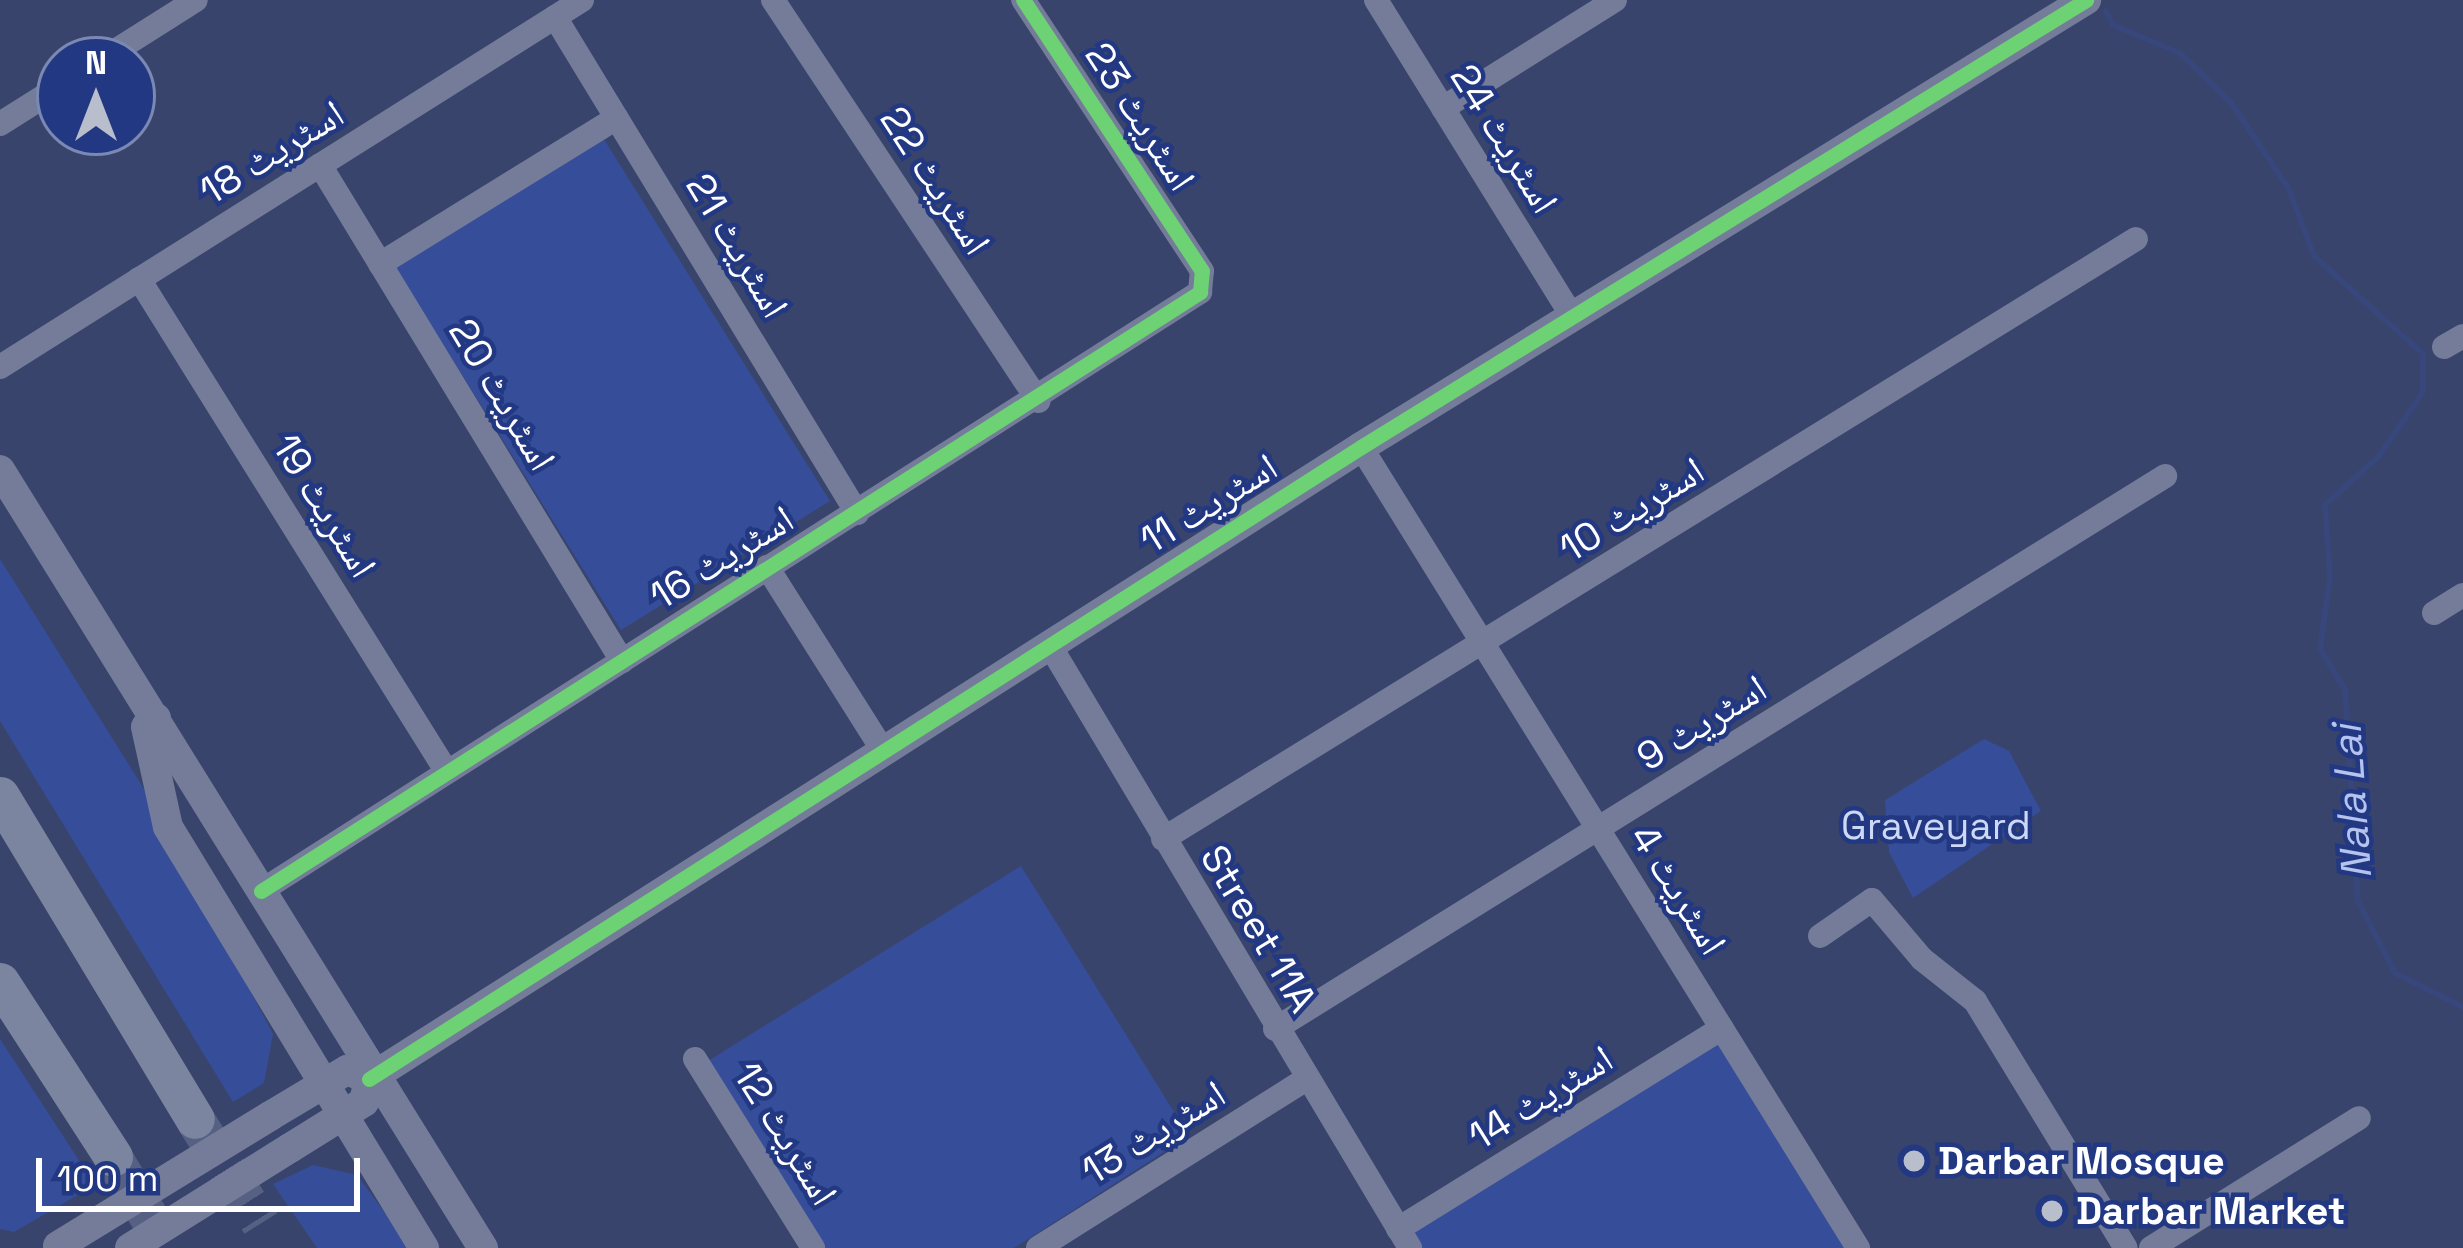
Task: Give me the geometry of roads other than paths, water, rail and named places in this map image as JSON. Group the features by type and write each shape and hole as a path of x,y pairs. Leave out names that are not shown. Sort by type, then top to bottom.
{"main road":[{"path":"0,796 195,1119"},
{"path":"0,982 112,1157"}],"street":[{"path":"139,36 196,0"},
{"name":"اسٹریٹ 18","path":"0,367 582,0"},
{"name":"اسٹریٹ 22","path":"773,0 1038,401"},
{"name":"اسٹریٹ 23","path":"1023,0 1202,271"},
{"name":"اسٹریٹ 24","path":"1376,0 1571,315"},
{"path":"1443,108 1615,0"},
{"name":"اسٹریٹ 11","path":"372,1077 1571,315 2086,0"},
{"name":"اسٹریٹ 21","path":"555,17 857,512"},
{"path":"0,124 36,101"},
{"path":"380,264 616,118"},
{"name":"اسٹریٹ 20","path":"320,165 622,662"},
{"name":"اسٹریٹ 10","path":"1162,839 2136,239"},
{"name":"اسٹریٹ 16","path":"260,891 767,566 1038,401 1200,292 1202,271"},
{"name":"اسٹریٹ 19","path":"139,279 447,772"},
{"name":"اسٹریٹ 4","path":"1361,447 1858,1248"},
{"path":"0,470 372,1077 483,1248"},
{"name":"اسٹریٹ 9","path":"1275,1029 2165,476"},
{"path":"767,566 882,749"},
{"path":"2434,613 2463,595"},
{"name":"Street 11A","path":"1048,644 1404,1238"},
{"path":"156,718 146,727 168,827 320,1084 424,1248"},
{"path":"1820,936 1872,900 1922,959 1975,1001 2126,1248"},
{"name":"اسٹریٹ 14","path":"1404,1238 1722,1028"},
{"name":"اسٹریٹ 12","path":"695,1059 813,1248"},
{"path":"57,1247 320,1084 347,1070 372,1077"},
{"path":"130,1248 364,1102 372,1077"},
{"name":"اسٹریٹ 13","path":"1038,1248 1309,1078"},
{"path":"2151,1248 2360,1118"}],"waterway":[{"name":"Nala Lai","path":"2106,11 2113,25 2180,53 2232,104 2289,189 2314,256 2423,354 2423,392 2379,456 2325,505 2330,577 2320,649 2345,690 2358,901 2395,973 2463,1007"}],"tunnel":[{"path":"195,1119 261,1223"},
{"path":"113,1157 168,1248"}],"place":[{"name":"Darbar Mosque","path":"1914,1161"},
{"name":"Darbar Market","path":"2052,1211"}],"park label":[{"name":"Graveyard","path":"1936,826"}]}
